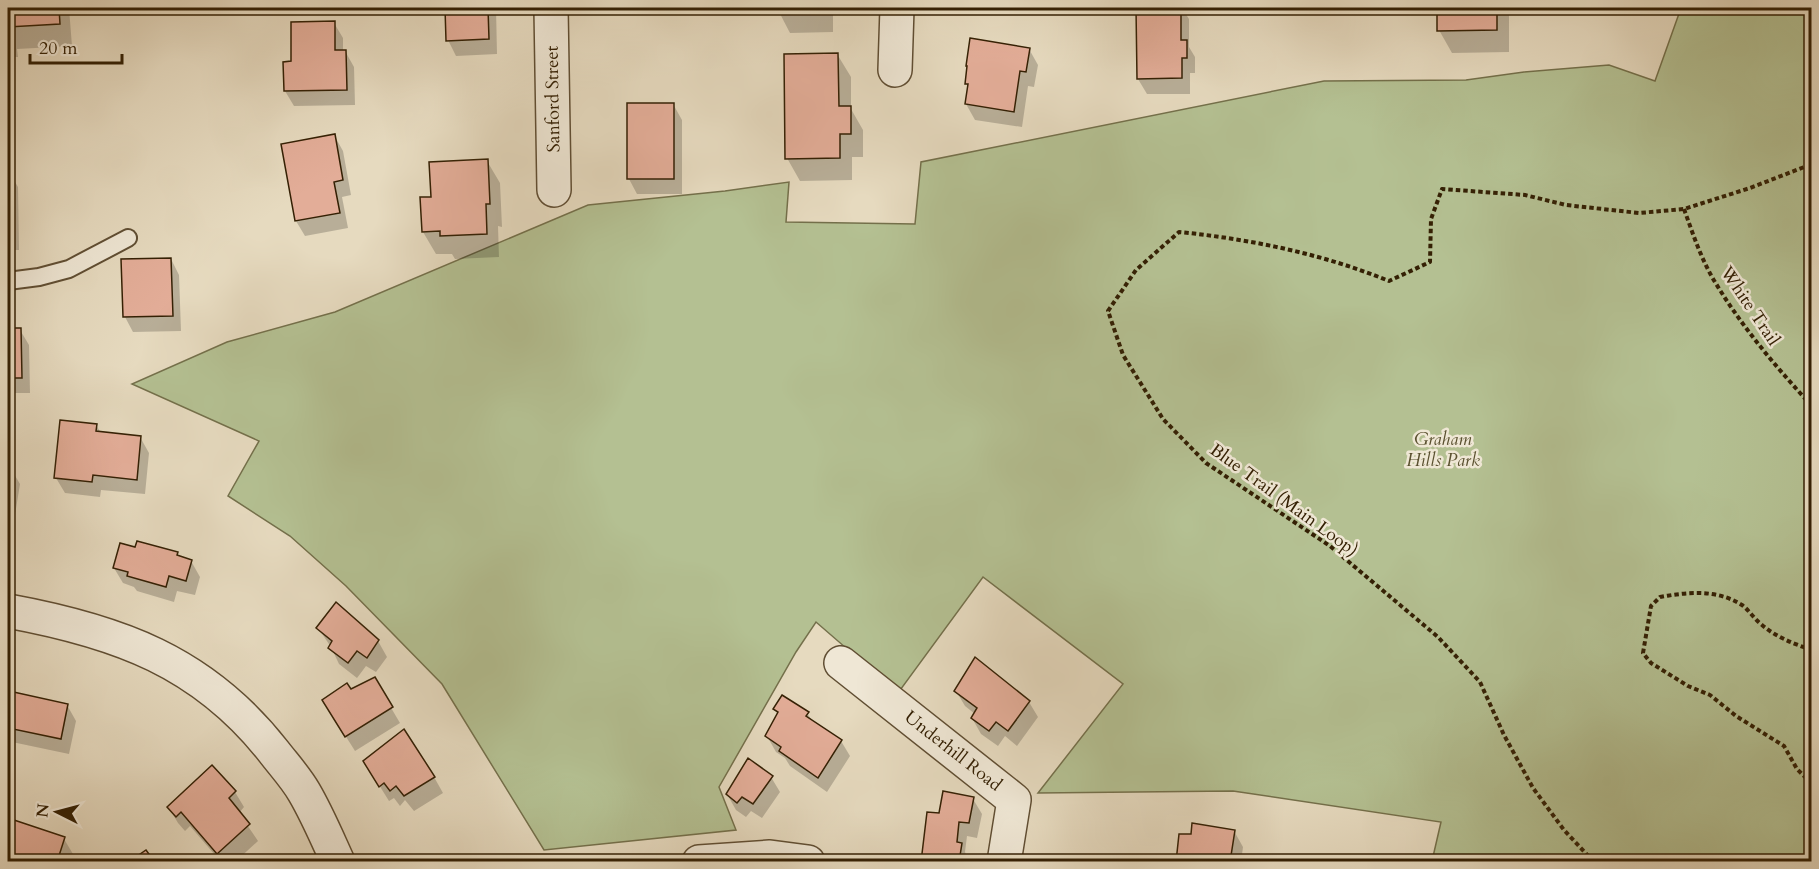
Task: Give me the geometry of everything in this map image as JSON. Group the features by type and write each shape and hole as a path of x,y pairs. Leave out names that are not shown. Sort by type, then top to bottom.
{"street":[{"name":"Sanford Street","path":"551,8 554,190"},
{"path":"896,70 897,8"},
{"path":"8,611 55,620 138,646 180,668 218,693 259,734 303,790 338,861"},
{"name":"Underhill Road","path":"841,663 1014,800 1004,861"},
{"path":"699,861 770,857 808,861"}],"lane":[{"path":"8,280 39,277 69,269 128,238"}],"path":[{"name":"Blue Trail (Main Loop)","path":"1594,861 1564,830 1533,788 1504,735 1480,682 1438,636 1330,546 1206,463 1163,419 1123,355 1108,311 1136,270 1179,232 1221,236 1352,265 1389,281 1431,262 1431,219 1442,189 1525,195 1566,205 1639,213 1684,209 1750,188 1812,164"},
{"name":"White Trail","path":"1684,209 1696,244 1714,281 1743,325 1812,406"},
{"path":"1812,650 1795,645 1760,624 1743,606 1723,596 1702,592 1660,597 1651,606 1643,653 1651,663 1688,686 1710,695 1736,716 1784,746 1797,769 1812,784"}],"green space":[{"name":"Graham Hills Park","path":"1681,8 1811,8 1811,861 1432,861 1441,822 1233,791 1038,793 1123,684 983,577 898,693 816,622 796,652 719,787 736,830 544,850 442,684 346,586 290,536 228,496 259,441 132,384 227,342 335,312 588,205 789,182 786,222 915,224 921,162 1324,81 1466,80 1524,72 1609,65 1655,81"}],"building":[{"path":"8,8 59,8 60,24 8,27"},
{"path":"445,8 488,8 489,39 446,41"},
{"path":"776,8 821,8 821,10 776,11"},
{"path":"1136,8 1181,8 1181,40 1187,40 1187,58 1182,58 1182,78 1137,79"},
{"path":"1437,8 1497,8 1497,30 1437,31"},
{"path":"335,21 335,50 346,50 347,90 284,91 283,62 291,61 291,22"},
{"path":"970,38 1030,48 1026,72 1020,71 1014,112 965,104 968,84 965,84 966,66"},
{"path":"838,53 839,106 851,106 851,134 840,134 840,158 785,159 784,54"},
{"path":"627,103 674,103 674,179 627,179"},
{"path":"335,134 343,180 334,182 340,213 295,221 281,144"},
{"path":"488,159 490,204 486,204 487,234 440,236 440,231 422,232 420,197 431,197 429,162"},
{"path":"8,170 10,170 11,235 8,235"},
{"path":"171,258 173,316 123,317 121,259"},
{"path":"8,328 21,328 22,378 8,378"},
{"path":"60,420 97,424 96,431 141,436 137,480 93,475 92,482 54,478"},
{"path":"137,541 178,552 177,555 192,560 186,581 169,576 166,587 127,576 128,572 113,568 120,543 135,547"},
{"path":"336,602 379,640 367,658 357,651 348,663 328,648 332,641 316,628"},
{"path":"975,657 1030,701 1008,731 996,722 989,731 971,718 977,708 954,691"},
{"path":"375,677 393,707 345,737 322,700 347,683 351,689"},
{"path":"9,691 68,704 61,739 8,728"},
{"path":"782,695 809,712 806,716 842,740 818,778 779,751 781,747 765,736 778,712 773,709"},
{"path":"404,729 435,777 404,796 396,786 390,791 384,783 379,787 363,761"},
{"path":"748,758 773,776 753,804 742,797 737,803 726,794"},
{"path":"212,765 236,791 229,798 250,824 217,854 181,812 176,817 167,807"},
{"path":"943,791 974,797 969,823 959,822 957,842 962,843 959,862 921,862 927,812 939,813"},
{"path":"8,818 65,837 57,862 8,862"},
{"path":"1192,823 1235,830 1230,862 1176,862 1179,834 1191,834"},
{"path":"146,850 154,861 135,862 133,859"}]}
